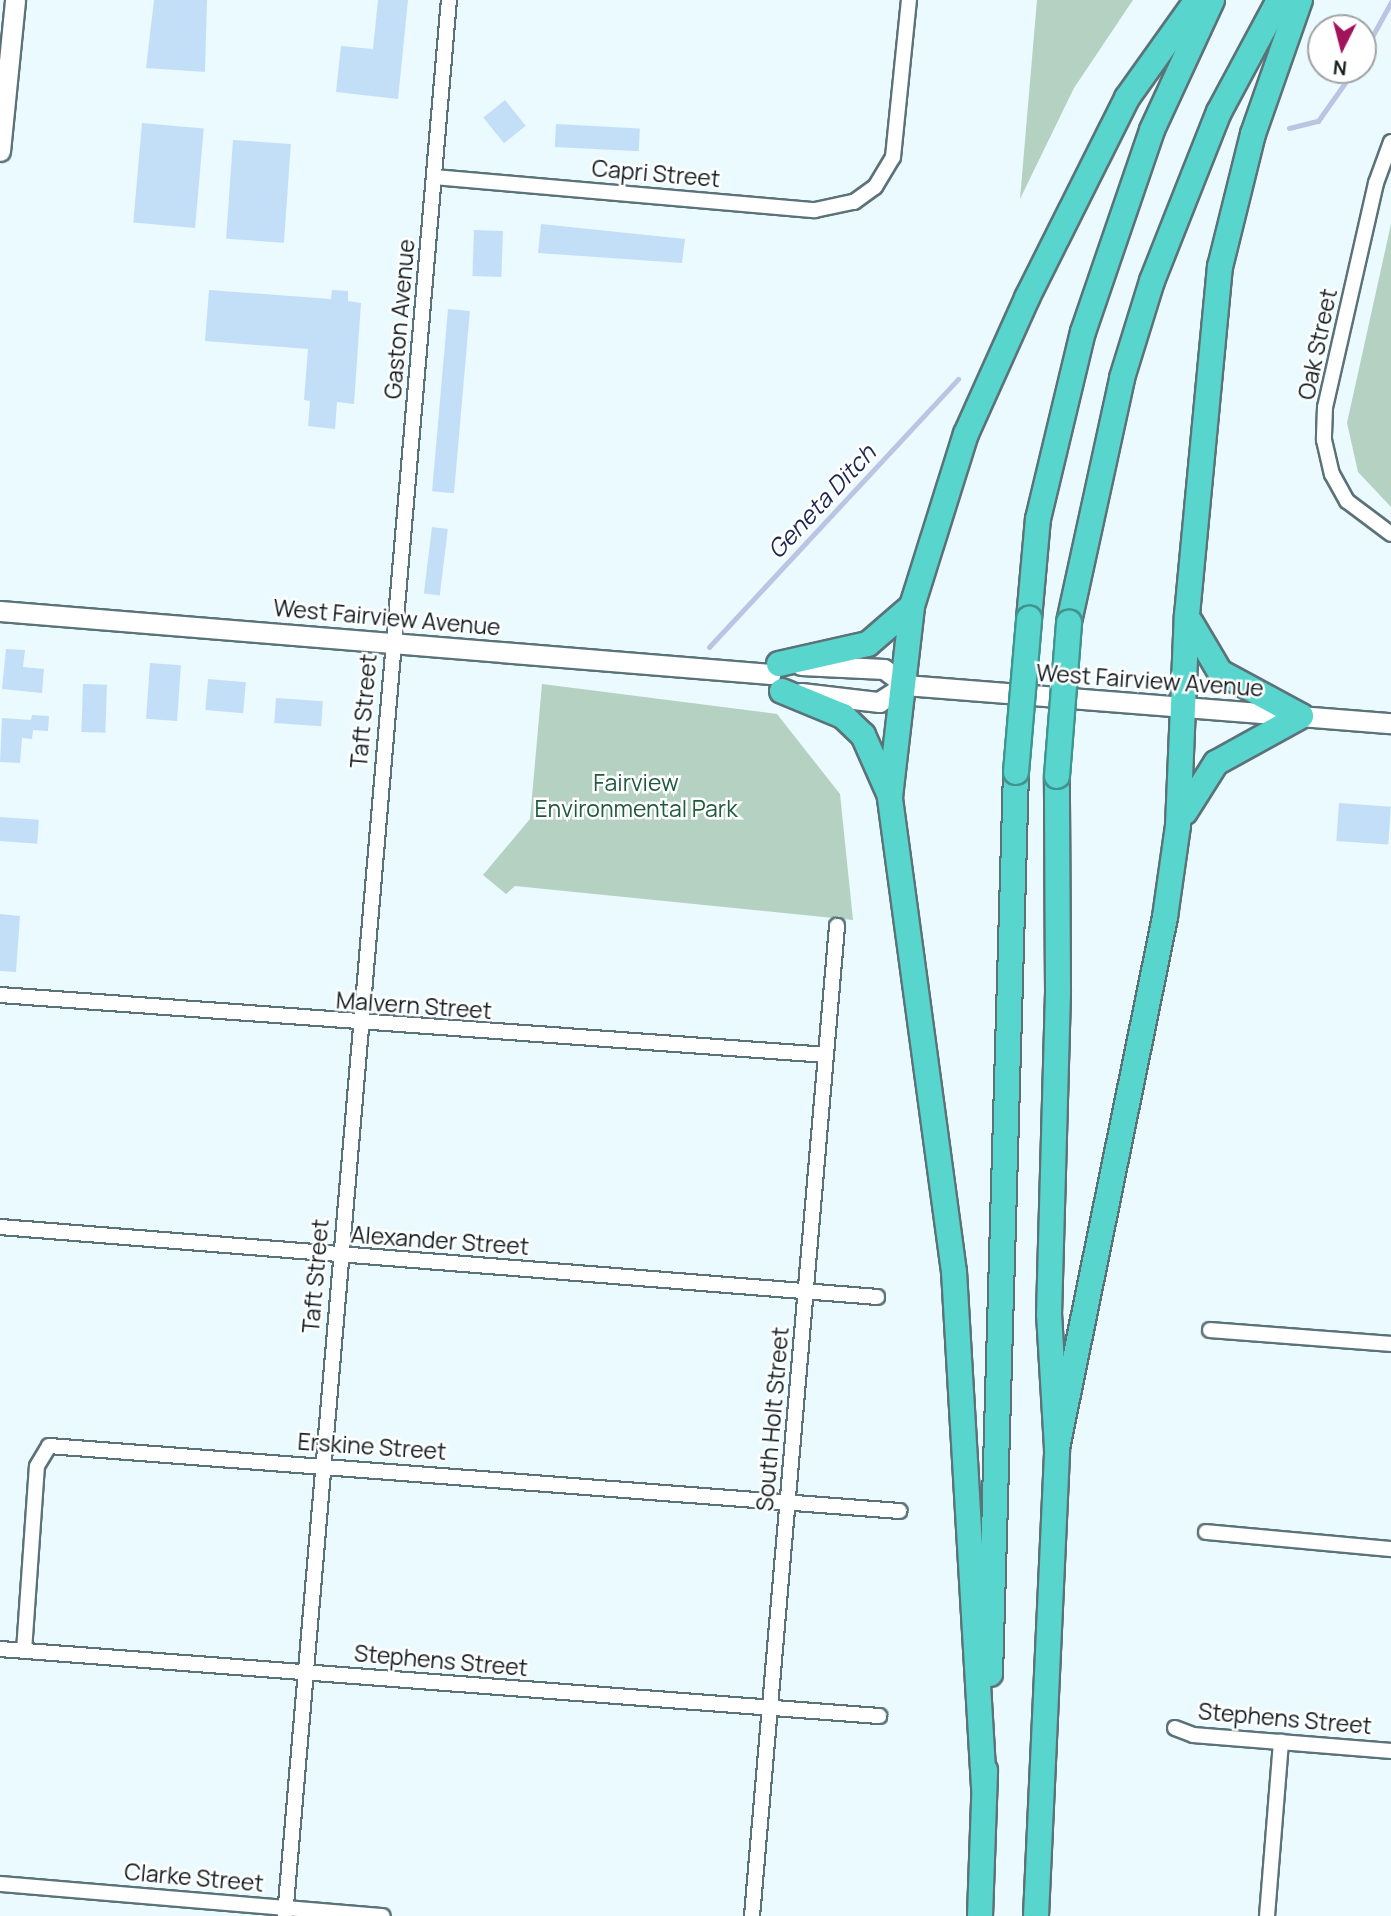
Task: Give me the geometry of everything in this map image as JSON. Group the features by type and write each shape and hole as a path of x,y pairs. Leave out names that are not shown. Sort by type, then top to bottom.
{"highway":[{"path":"984,1787 954,1272 890,797 912,607 966,434 1027,299 1133,89 1197,0"},
{"path":"980,1916 1016,772 1038,519 1083,332 1152,130 1212,0"},
{"path":"1036,1916 1057,1448 1049,1315 1058,990 1057,776 1069,622 1122,378 1152,281 1219,112 1279,0"},
{"path":"1057,1448 1165,917 1178,826 1186,708 1188,615 1220,267 1253,134 1300,0"},
{"path":"777,676 868,644 912,607"},
{"path":"1188,615 1220,672 1301,716"},
{"path":"777,676 843,716 863,735 890,797"},
{"path":"1178,826 1216,763 1301,716"}],"main road":[{"path":"0,151 15,0"},
{"name":"West Fairview Avenue","path":"0,611 393,641 777,676 884,669 905,685 1391,723"},
{"name":"West Fairview Avenue","path":"777,676 879,702 905,685"}],"street":[{"name":"Gaston Avenue","path":"393,641 449,0"},
{"name":"Capri Street","path":"434,177 815,210 835,209 869,193 894,157 909,0"},
{"name":"Oak Street","path":"1391,142 1376,183 1325,407 1324,440 1332,474 1347,500 1391,534"},
{"name":"Taft Street","path":"286,1912 321,1465 393,641"},
{"name":"South Holt Street","path":"752,1916 837,926"},
{"name":"Malvern Street","path":"0,995 359,1024 826,1055"},
{"name":"Alexander Street","path":"0,1227 877,1297"},
{"path":"1210,1330 1391,1344"},
{"name":"Erskine Street","path":"24,1651 37,1466 49,1446 900,1511"},
{"path":"1206,1532 1391,1549"},
{"name":"Stephens Street","path":"0,1649 770,1710 878,1716"},
{"name":"Stephens Street","path":"1175,1728 1193,1735 1391,1751"},
{"path":"1267,1916 1280,1742"},
{"name":"Clarke Street","path":"0,1884 286,1912 383,1916"}],"green space":[{"path":"1037,0 1133,0 1074,88 1020,199"},
{"path":"1391,224 1391,507 1358,472 1347,423"},
{"name":"Fairview Environmental Park","path":"542,684 777,714 840,794 853,920 515,886 506,894 483,875 530,819"}],"building":[{"path":"154,0 207,0 205,72 146,68"},
{"path":"378,0 408,0 398,99 336,92 341,46 373,49"},
{"path":"505,100 526,126 504,143 483,118"},
{"path":"142,123 204,128 195,228 133,223"},
{"path":"556,124 640,128 639,151 555,147"},
{"path":"233,140 291,144 284,243 226,239"},
{"path":"541,224 685,239 682,263 538,253"},
{"path":"474,230 503,231 501,277 472,276"},
{"path":"209,290 331,299 332,290 348,291 348,301 361,303 354,404 337,402 335,429 308,426 310,401 304,400 308,349 205,341"},
{"path":"448,309 470,311 454,493 432,491"},
{"path":"432,527 448,529 440,595 424,594"},
{"path":"6,649 25,650 23,667 44,669 42,693 2,689"},
{"path":"150,663 181,665 177,721 146,719"},
{"path":"208,679 246,682 243,713 205,710"},
{"path":"83,684 107,685 105,733 81,732"},
{"path":"276,698 323,701 321,726 274,723"},
{"path":"32,715 49,716 48,731 33,730 32,739 22,738 20,763 0,762 2,718 31,720"},
{"path":"1339,803 1391,807 1388,845 1336,841"},
{"path":"0,817 39,820 37,844 0,841"},
{"path":"0,914 20,916 16,972 0,971"}],"waterway":[{"name":"Geneta Ditch","path":"1377,28 1391,2"},
{"name":"Geneta Ditch","path":"1289,128 1318,121 1344,84"},
{"name":"Geneta Ditch","path":"709,647 958,379"}]}
